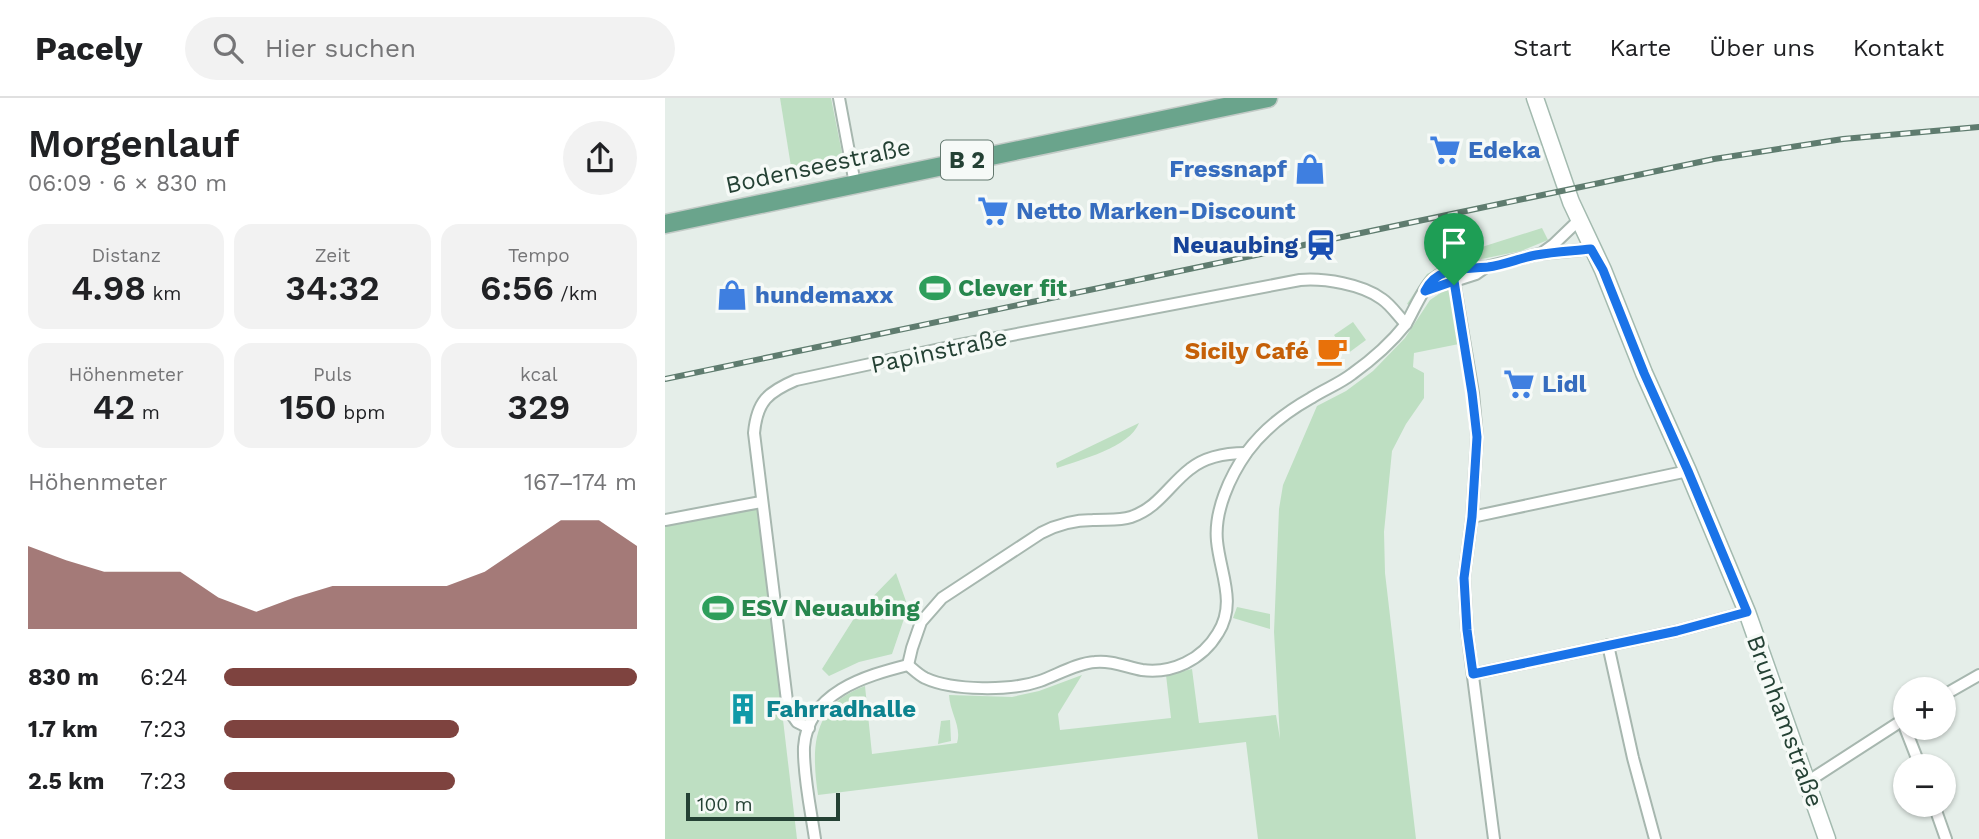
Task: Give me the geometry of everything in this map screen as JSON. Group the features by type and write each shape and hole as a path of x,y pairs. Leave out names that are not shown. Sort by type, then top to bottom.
{"main road":[{"name":"Bodenseestraße","path":"665,223 1268,98"}],"street":[{"path":"839,98 855,184"},
{"name":"Brunhamstraße","path":"1535,98 1579,220 1603,270 1747,612 1827,839"},
{"path":"1539,254 1553,245 1579,220"},
{"path":"815,839 804,746 809,728 820,708 845,686 874,674 908,666 923,677 940,683 1012,687 1035,683 1094,662 1165,671 1192,660 1218,634 1227,613 1227,588 1216,538 1224,496 1247,453 1275,421 1351,375 1391,343 1406,324 1433,279 1441,274 1475,266 1486,267 1539,254 1591,249"},
{"path":"1425,291 1476,274 1486,267"},
{"name":"Papinstraße","path":"809,728 797,722 788,709 754,433 755,420 767,396 778,388 796,380 954,346 1317,278 1335,281 1381,298 1406,324"},
{"path":"1454,281 1477,437 1472,517 1464,578 1467,630 1494,839"},
{"path":"908,666 921,622 936,604 1041,533 1058,524 1131,517 1156,503 1189,469 1202,461 1217,456 1247,453"},
{"path":"1472,517 1688,471"},
{"path":"665,520 761,502"},
{"path":"1473,674 1725,620 1747,612"},
{"path":"1608,646 1633,758 1655,839"},
{"path":"1956,688 1979,675"},
{"path":"1807,782 1893,726"},
{"path":"1938,817 1946,839"}],"green space":[{"path":"780,98 831,98 845,168 793,179"},
{"path":"1542,228 1548,240 1521,251 1467,262 1466,252"},
{"path":"1458,257 1460,264 1411,306 1407,304 1427,274"},
{"path":"1448,288 1459,344 1414,353 1413,367 1424,373 1424,398 1392,451 1384,532 1385,573 1416,839 1258,839 1246,742 818,795 816,744 825,716 834,704 847,694 865,686 872,754 957,743 958,731 949,695 1012,697 1039,691 1082,675 1058,714 1060,730 1171,718 1166,675 1192,669 1199,723 1276,715 1280,739 1274,632 1279,509 1283,485 1317,406 1346,391 1373,371 1405,338 1430,300"},
{"path":"1353,322 1366,340 1347,354 1334,335"},
{"path":"1139,423 1126,439 1115,446 1057,468 1056,463"},
{"name":"ESV Neuaubing","path":"757,498 797,839 665,839 665,518"},
{"path":"896,573 908,607 892,654 859,662 829,676 822,669 858,612"},
{"path":"1237,607 1270,614 1270,629 1233,618"},
{"path":"950,720 951,741 938,744 941,721"}],"railway":[{"path":"665,379 1714,159 1843,139 1979,127"}],"place":[{"name":"Edeka","path":"1445,150"},
{"name":"Fressnapf","path":"1310,169"},
{"name":"Netto Marken-Discount","path":"993,211"},
{"name":"Neuaubing","path":"1321,245"},
{"name":"Clever fit","path":"935,288"},
{"name":"hundemaxx","path":"732,295"},
{"name":"Sicily Café","path":"1332,351"},
{"name":"Lidl","path":"1519,384"},
{"name":"ESV Neuaubing","path":"718,608"},
{"name":"Fahrradhalle","path":"743,709"}],"route":[{"path":"1591,249 1603,270 1644,373 1747,612 1677,631 1473,674 1464,578 1472,517 1477,437 1454,285 1454,281 1443,283 1425,291 1433,279 1459,269 1486,267 1539,254 1591,249"}]}
